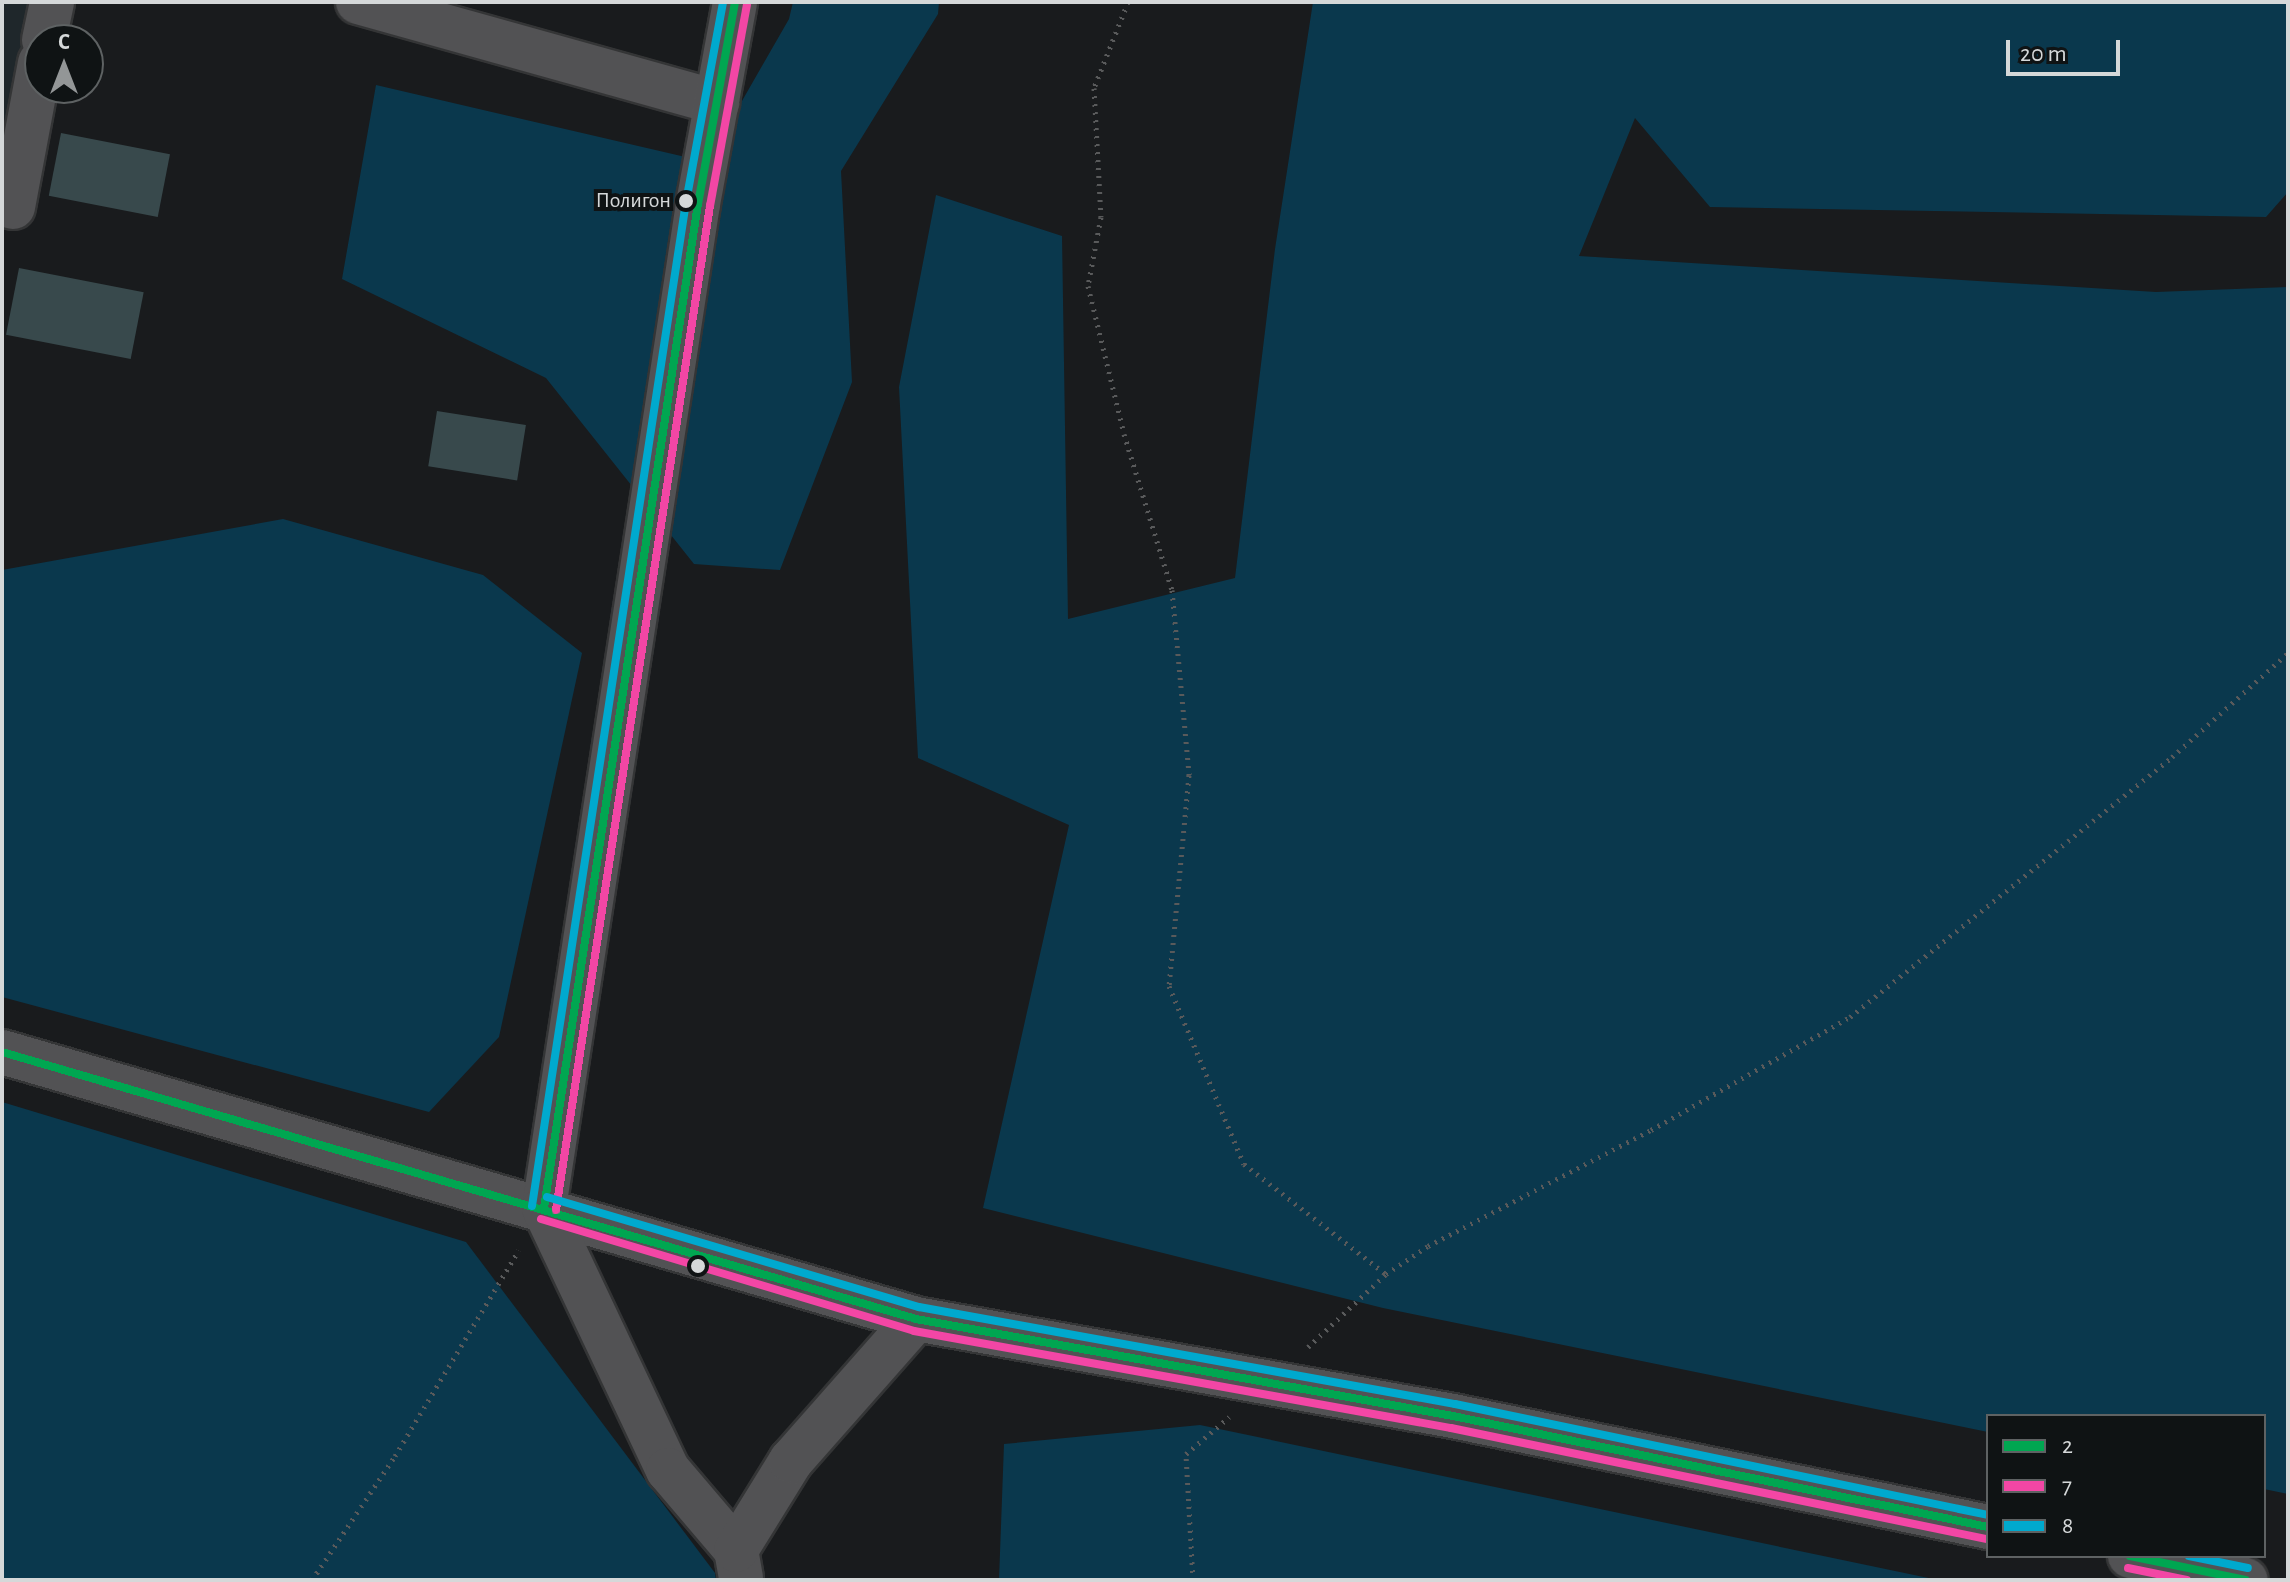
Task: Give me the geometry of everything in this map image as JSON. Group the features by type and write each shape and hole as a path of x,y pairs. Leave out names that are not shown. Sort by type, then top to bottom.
{"street":[{"path":"47,24 52,2"},
{"path":"358,2 717,102"},
{"path":"735,2 698,204 544,1208 668,1470 738,1565 791,1461 916,1319"},
{"path":"13,207 32,104"},
{"path":"2,1052 916,1319 1453,1416 1986,1527"},
{"path":"2140,1558 2246,1580"}],"path":[{"path":"1128,2 1094,88 1101,217 1088,286 1124,434 1172,590 1189,775 1169,986 1244,1164 1386,1274 1428,1246 1651,1130 1850,1017 2172,757 2288,653"},
{"path":"312,1580 395,1456 544,1208"}],"shaded area":[{"path":"2,2 39,2 34,24 24,24 24,68 2,164"},
{"path":"793,2 939,2 938,14 841,171 852,382 780,570 694,564 546,378 342,279 376,85 707,162 789,19"},
{"path":"1313,2 2288,2 2288,192 2266,217 1710,207 1635,118 1579,256 2156,292 2288,287 2288,1494 2266,1489 2266,1414 1986,1414 1986,1432 1383,1308 983,1208 1069,825 918,758 899,387 936,195 1062,236 1068,619 1235,578 1275,249"},
{"path":"283,519 483,575 582,653 499,1037 429,1112 2,997 2,570"},
{"path":"2,1102 466,1242 715,1573 716,1580 2,1580"},
{"path":"1200,1425 1938,1580 999,1580 1004,1444"}],"building":[{"path":"61,133 170,154 158,217 49,196"},
{"path":"19,268 144,292 131,359 6,335"},
{"path":"437,411 526,425 517,480 428,466"}],"transit line":[{"name":"8","path":"532,1206 686,202 723,2"},
{"name":"2","path":"544,1208 698,204 735,2"},
{"name":"7","path":"556,1210 710,206 747,4"},
{"name":"2","path":"2,1052 916,1319 1453,1416 1986,1527"},
{"name":"8","path":"547,1197 919,1307 1455,1404 1986,1515"},
{"name":"7","path":"541,1219 914,1331 1451,1428 1986,1539"},
{"name":"2","path":"2140,1558 2246,1580"},
{"name":"8","path":"2199,1558 2248,1568"},
{"name":"7","path":"2128,1568 2187,1580"}],"place":[{"name":"Полигон","path":"686,201"}]}
